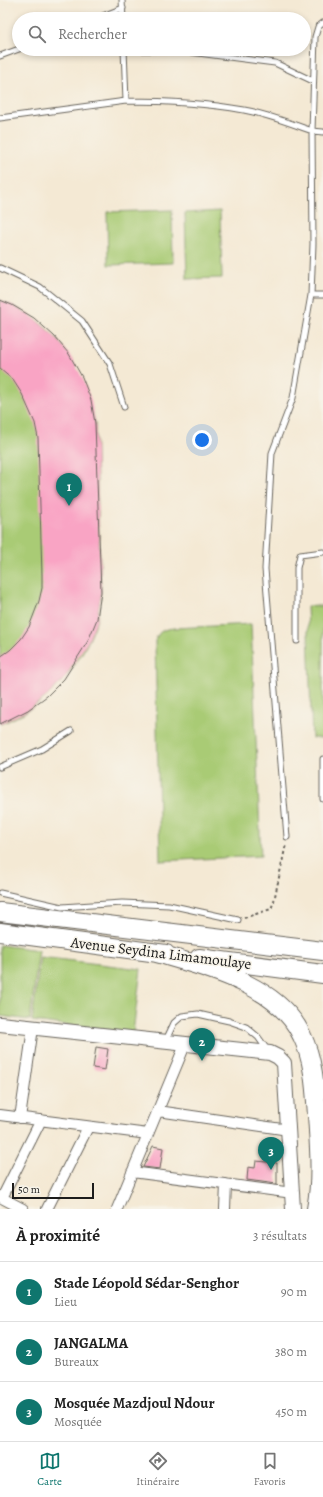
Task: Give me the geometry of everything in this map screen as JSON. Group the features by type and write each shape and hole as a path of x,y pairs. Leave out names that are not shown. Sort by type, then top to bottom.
{"highway":[{"name":"Avenue Seydina Limamoulaye","path":"0,912 319,950"},
{"name":"Avenue Seydina Limamoulaye","path":"0,932 323,974"},
{"path":"154,952 210,970 246,984 276,1003 292,1019 302,1035 310,1057 315,1084 320,1176 316,1209"}],"street":[{"path":"0,1024 270,1053 278,1057 284,1063 293,1209"},
{"path":"20,1118 33,1028"},
{"path":"117,1209 185,1045"},
{"path":"158,1111 289,1130"},
{"path":"0,1115 148,1134"},
{"path":"23,1209 1,1198 40,1120"},
{"path":"47,1209 88,1127"},
{"path":"132,1172 293,1193"},
{"path":"225,1209 226,1184"}],"lane":[{"path":"122,0 123,12"},
{"path":"113,12 123,8"},
{"path":"287,837 265,569 272,453 293,398 311,295 313,244 313,81 315,37 318,28 323,23"},
{"path":"0,56 12,52"},
{"path":"124,56 126,100"},
{"path":"217,56 275,64 313,81"},
{"path":"0,118 126,100 166,100 245,110 276,118 312,131 323,132"},
{"path":"0,268 40,287 82,321 110,364 124,407"},
{"path":"311,295 323,295"},
{"path":"297,641 296,568 300,555 323,552"},
{"path":"0,767 42,749 71,731"},
{"path":"323,759 323,799"},
{"path":"0,893 62,907 122,903 169,905 238,920"},
{"path":"165,1042 174,1023 182,1016 198,1014 229,1021 246,1027 258,1036 270,1053"}],"path":[{"path":"238,920 271,909 287,837"}],"green space":[{"path":"172,210 173,263 108,265 107,212"},
{"path":"220,211 222,278 187,279 185,213"},
{"path":"0,300 19,309 36,320 64,348 75,365 90,402 95,423 101,592 97,619 91,636 83,652 72,668 47,696 32,708 0,724"},
{"path":"307,606 323,606 323,738 312,738"},
{"path":"251,624 261,856 160,861 155,641 160,632 168,629"},
{"path":"0,945 39,950 30,1020 0,1016"},
{"path":"40,957 141,969 133,1033 32,1021"}],"building":[{"path":"0,300 34,318 54,336 69,354 82,377 91,400 95,423 101,592 97,619 88,641 64,679 47,696 28,710 0,724 0,657 21,639 29,627 39,601 42,588 42,575 38,438 35,423 22,394 13,380 0,369"},
{"path":"96,1047 108,1049 105,1070 93,1068"},
{"path":"153,1146 163,1148 160,1169 143,1167"},
{"path":"256,1161 277,1163 277,1184 247,1180 248,1167 255,1168"}],"place":[{"name":"Stade Léopold Sédar-Senghor","path":"69,506"},
{"name":"JANGALMA","path":"202,1061"},
{"name":"Mosquée Mazdjoul Ndour","path":"271,1170"}]}
